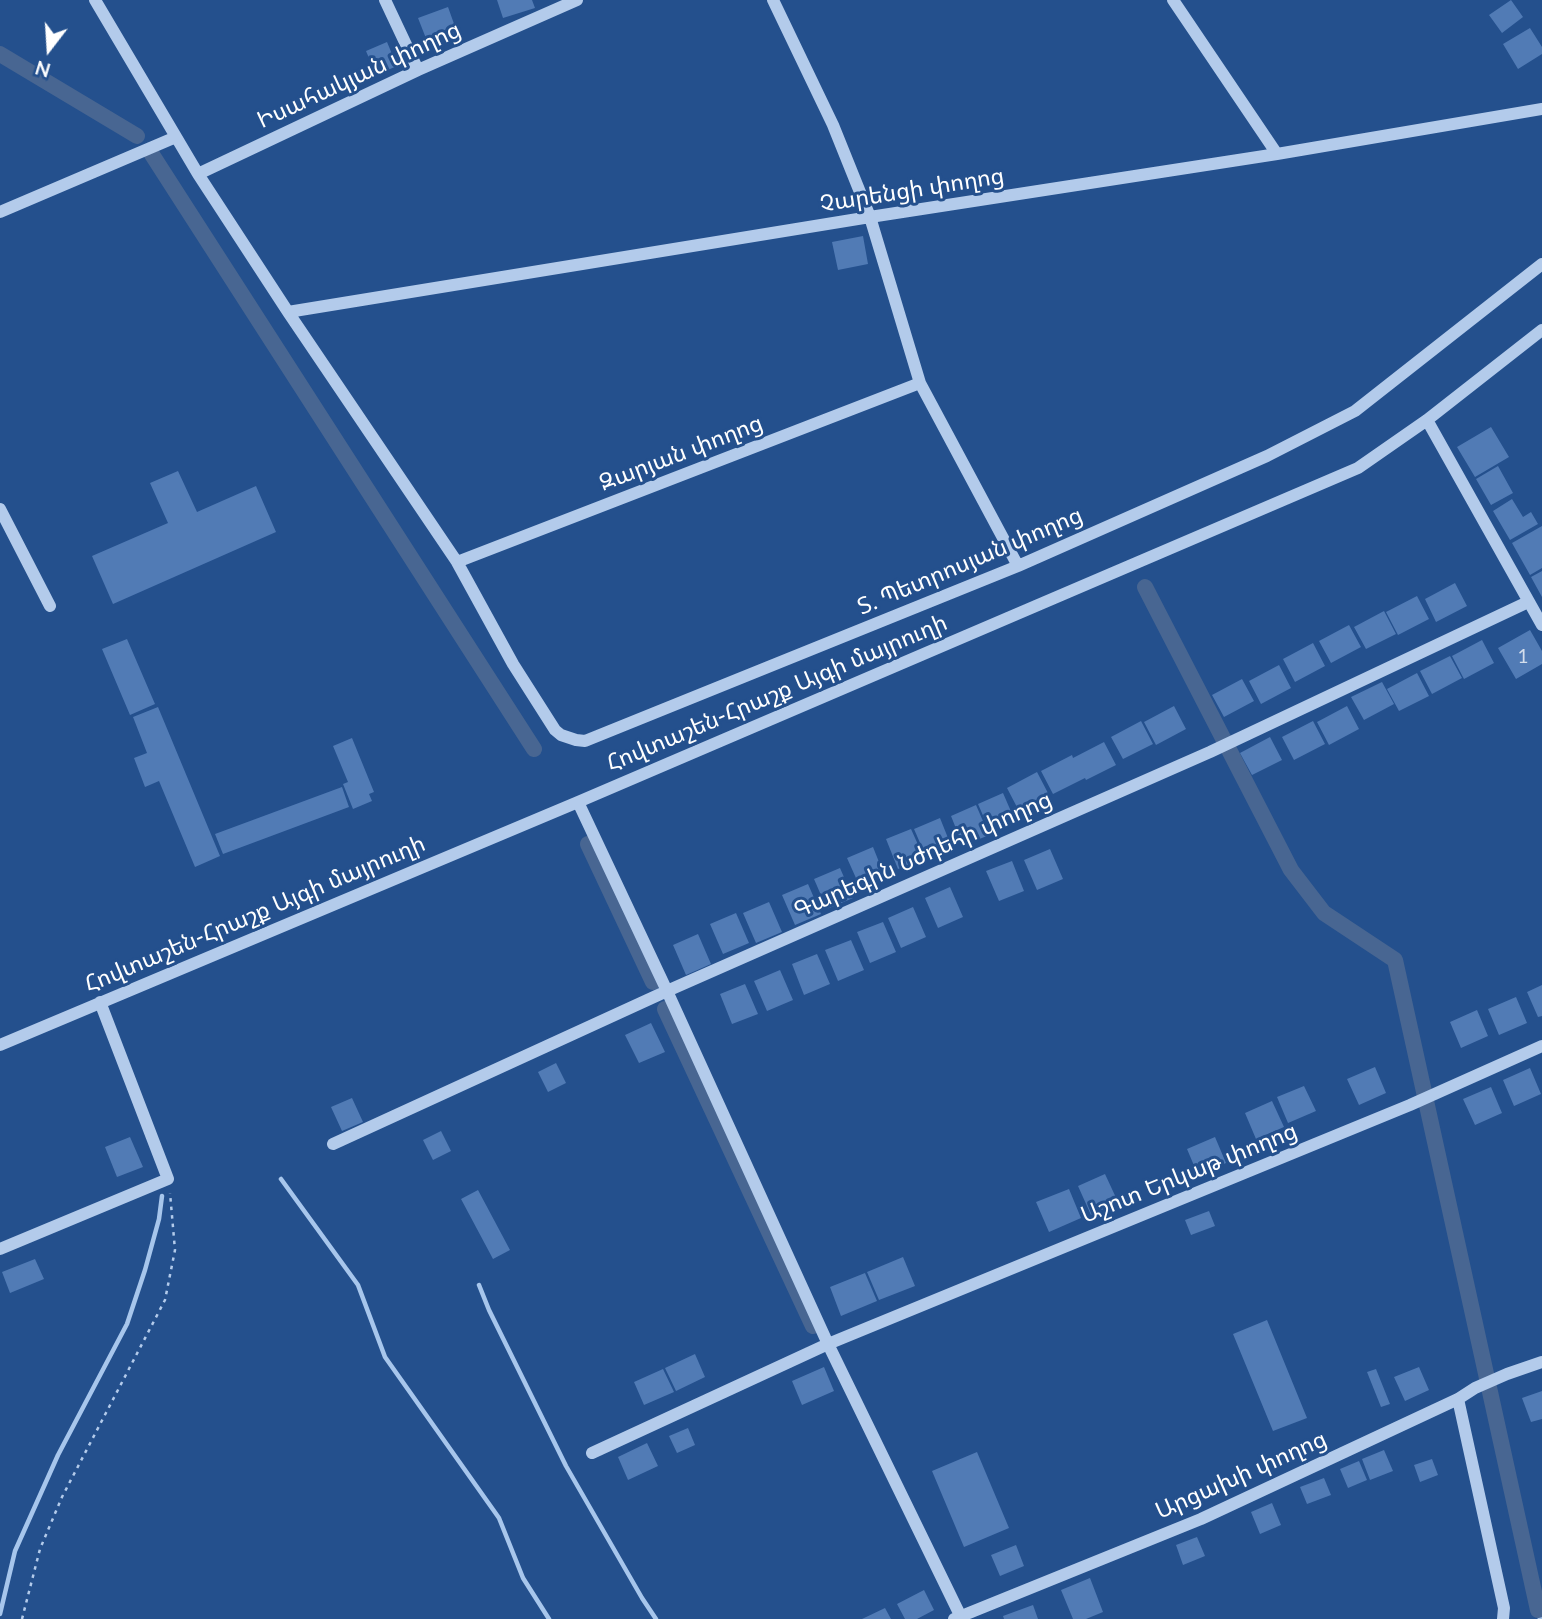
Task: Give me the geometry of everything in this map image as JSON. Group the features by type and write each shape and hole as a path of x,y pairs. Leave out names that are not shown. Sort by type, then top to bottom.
{"street":[{"name":"Տ. Պետրոսյան փողոց","path":"95,0 198,174 457,562 513,664 555,730 569,738 585,741 1018,566 1266,456 1355,411 1542,264"},
{"path":"385,0 418,69"},
{"name":"Իսահակյան փողոց","path":"198,174 418,69 577,0"},
{"path":"773,0 833,125 870,217 920,383 1018,566"},
{"path":"1173,0 1277,154"},
{"name":"Չարենցի փողոց","path":"288,312 1277,154 1542,108"},
{"path":"0,212 176,137"},
{"name":"Հովտաշեն-Հրաշք Այգի մայրուղի","path":"0,1045 578,802 1358,468 1427,421 1542,330"},
{"name":"Զարյան փողոց","path":"457,562 920,383"},
{"path":"1427,421 1542,625"},
{"path":"0,509 50,606"},
{"name":"Գարեգին Նժդեհի փողոց","path":"333,1144 667,991 1210,752 1528,602"},
{"path":"578,802 957,1617"},
{"path":"0,1249 168,1179 100,1002"},
{"name":"Աշոտ Երկաթ փողոց","path":"828,1344 1410,1105 1542,1046"},
{"path":"592,1452 828,1344"},
{"name":"Արցախի փողոց","path":"957,1617 1200,1519 1458,1399 1475,1388 1542,1362"},
{"path":"1458,1399 1504,1608 1503,1619"}],"path":[{"path":"22,1619 40,1549 62,1497 165,1300 175,1250 168,1179"}],"building":[{"path":"497,0 532,0 535,8 503,18"},
{"path":"1511,0 1523,17 1502,33 1489,15"},
{"path":"448,7 458,35 429,46 418,18"},
{"path":"1530,28 1542,47 1542,54 1518,69 1503,44"},
{"path":"387,42 397,66 376,75 366,51"},
{"path":"863,236 868,264 838,270 832,242"},
{"path":"1491,427 1509,457 1475,477 1457,447"},
{"path":"1498,466 1513,493 1491,505 1476,479"},
{"path":"178,471 197,512 256,486 276,532 113,604 92,556 168,523 150,483"},
{"path":"1512,499 1523,517 1531,512 1538,524 1510,540 1493,511"},
{"path":"1542,526 1542,568 1530,575 1512,543"},
{"path":"1542,571 1542,597 1531,577"},
{"path":"1455,583 1467,606 1436,622 1425,599"},
{"path":"1417,596 1429,619 1398,635 1386,612"},
{"path":"1384,611 1396,634 1366,649 1354,627"},
{"path":"1349,625 1361,647 1331,663 1319,641"},
{"path":"1530,630 1542,651 1542,664 1516,679 1498,648"},
{"path":"127,639 155,704 130,715 102,649"},
{"path":"1482,640 1494,663 1464,679 1452,656"},
{"path":"1313,643 1325,666 1295,682 1283,659"},
{"path":"1450,656 1462,678 1432,694 1420,671"},
{"path":"1279,665 1291,688 1261,704 1249,681"},
{"path":"1417,673 1429,696 1399,711 1387,689"},
{"path":"1242,679 1254,701 1224,717 1212,695"},
{"path":"1382,682 1394,704 1364,720 1351,697"},
{"path":"1174,706 1186,729 1156,745 1144,722"},
{"path":"1347,706 1359,729 1329,745 1317,722"},
{"path":"158,707 220,856 195,867 159,781 145,787 134,758 147,753 133,717"},
{"path":"1141,721 1153,744 1123,759 1111,737"},
{"path":"1313,721 1325,744 1294,760 1282,737"},
{"path":"1270,737 1282,760 1252,775 1240,753"},
{"path":"352,738 374,792 369,794 372,801 353,809 343,784 348,782 333,746"},
{"path":"1104,742 1116,765 1053,794 1041,771"},
{"path":"1037,772 1049,795 1019,811 1007,788"},
{"path":"342,787 349,807 223,854 215,834"},
{"path":"1003,793 1016,823 991,834 978,804"},
{"path":"976,805 989,835 963,846 951,816"},
{"path":"940,818 952,848 927,859 914,829"},
{"path":"911,829 924,858 898,869 886,839"},
{"path":"873,847 885,877 860,887 847,858"},
{"path":"1050,849 1063,879 1037,890 1024,860"},
{"path":"1012,861 1024,891 999,901 986,871"},
{"path":"840,868 853,898 827,909 814,879"},
{"path":"808,884 821,914 795,925 782,895"},
{"path":"950,887 963,917 938,928 925,898"},
{"path":"769,902 782,932 756,943 743,913"},
{"path":"913,907 926,937 901,948 888,918"},
{"path":"736,913 749,943 723,954 710,924"},
{"path":"883,922 896,952 870,963 857,932"},
{"path":"698,934 711,964 686,975 673,945"},
{"path":"851,940 864,970 838,981 825,950"},
{"path":"817,954 830,984 804,995 792,964"},
{"path":"780,970 793,1000 767,1011 754,981"},
{"path":"745,984 758,1014 732,1024 720,994"},
{"path":"1542,985 1542,1016 1538,1017 1527,992"},
{"path":"1516,997 1527,1023 1499,1035 1488,1009"},
{"path":"1477,1010 1488,1036 1461,1048 1450,1022"},
{"path":"651,1023 665,1052 639,1063 625,1035"},
{"path":"556,1063 566,1083 548,1092 538,1072"},
{"path":"1375,1067 1386,1093 1359,1105 1347,1079"},
{"path":"1530,1068 1541,1094 1514,1106 1503,1080"},
{"path":"1304,1086 1316,1111 1288,1123 1277,1097"},
{"path":"1491,1087 1502,1113 1475,1125 1463,1099"},
{"path":"352,1098 363,1122 342,1131 331,1107"},
{"path":"1272,1101 1284,1127 1256,1139 1245,1113"},
{"path":"441,1131 451,1151 433,1160 423,1140"},
{"path":"130,1137 143,1167 117,1177 105,1147"},
{"path":"1215,1137 1226,1163 1198,1175 1187,1149"},
{"path":"1105,1174 1118,1202 1091,1215 1078,1186"},
{"path":"1069,1189 1081,1218 1049,1232 1036,1202"},
{"path":"478,1190 510,1250 493,1259 461,1199"},
{"path":"1209,1211 1215,1226 1191,1235 1185,1220"},
{"path":"903,1257 915,1286 879,1300 867,1272"},
{"path":"35,1259 44,1279 10,1293 2,1272"},
{"path":"865,1273 877,1301 841,1316 830,1287"},
{"path":"1267,1320 1307,1418 1273,1431 1233,1334"},
{"path":"695,1354 705,1377 676,1391 665,1368"},
{"path":"824,1367 834,1391 802,1405 792,1381"},
{"path":"1419,1367 1429,1390 1405,1401 1394,1377"},
{"path":"663,1369 674,1392 644,1405 634,1382"},
{"path":"1376,1369 1390,1404 1381,1407 1367,1372"},
{"path":"1542,1391 1542,1419 1531,1422 1522,1398"},
{"path":"688,1428 695,1445 677,1453 669,1436"},
{"path":"647,1443 658,1466 628,1480 618,1457"},
{"path":"1384,1450 1393,1471 1370,1480 1362,1459"},
{"path":"977,1452 1009,1528 964,1547 932,1471"},
{"path":"1432,1459 1438,1475 1420,1482 1414,1465"},
{"path":"1359,1461 1367,1480 1348,1488 1340,1469"},
{"path":"1324,1478 1331,1495 1307,1504 1300,1487"},
{"path":"1272,1503 1281,1525 1260,1534 1251,1512"},
{"path":"1197,1537 1205,1556 1183,1565 1176,1545"},
{"path":"1016,1545 1024,1566 1000,1576 991,1555"},
{"path":"1090,1578 1103,1612 1086,1619 1073,1619 1061,1590"},
{"path":"924,1590 934,1610 917,1619 905,1619 897,1604"},
{"path":"1033,1605 1038,1619 1004,1619 1003,1616"},
{"path":"885,1608 891,1619 862,1619"}],"waterway":[{"path":"0,54 137,136"},
{"path":"151,153 534,749"},
{"path":"1145,587 1291,870 1324,913 1395,960 1538,1610"},
{"path":"588,844 653,982"},
{"path":"665,1009 813,1326"},
{"path":"281,1179 358,1285 385,1357 499,1518 523,1578 549,1619"},
{"path":"0,1614 15,1551 58,1455 127,1324 159,1219 162,1196"},
{"path":"479,1285 566,1466 656,1619"},
{"path":"1540,1619 1538,1610 1542,1609"}]}
